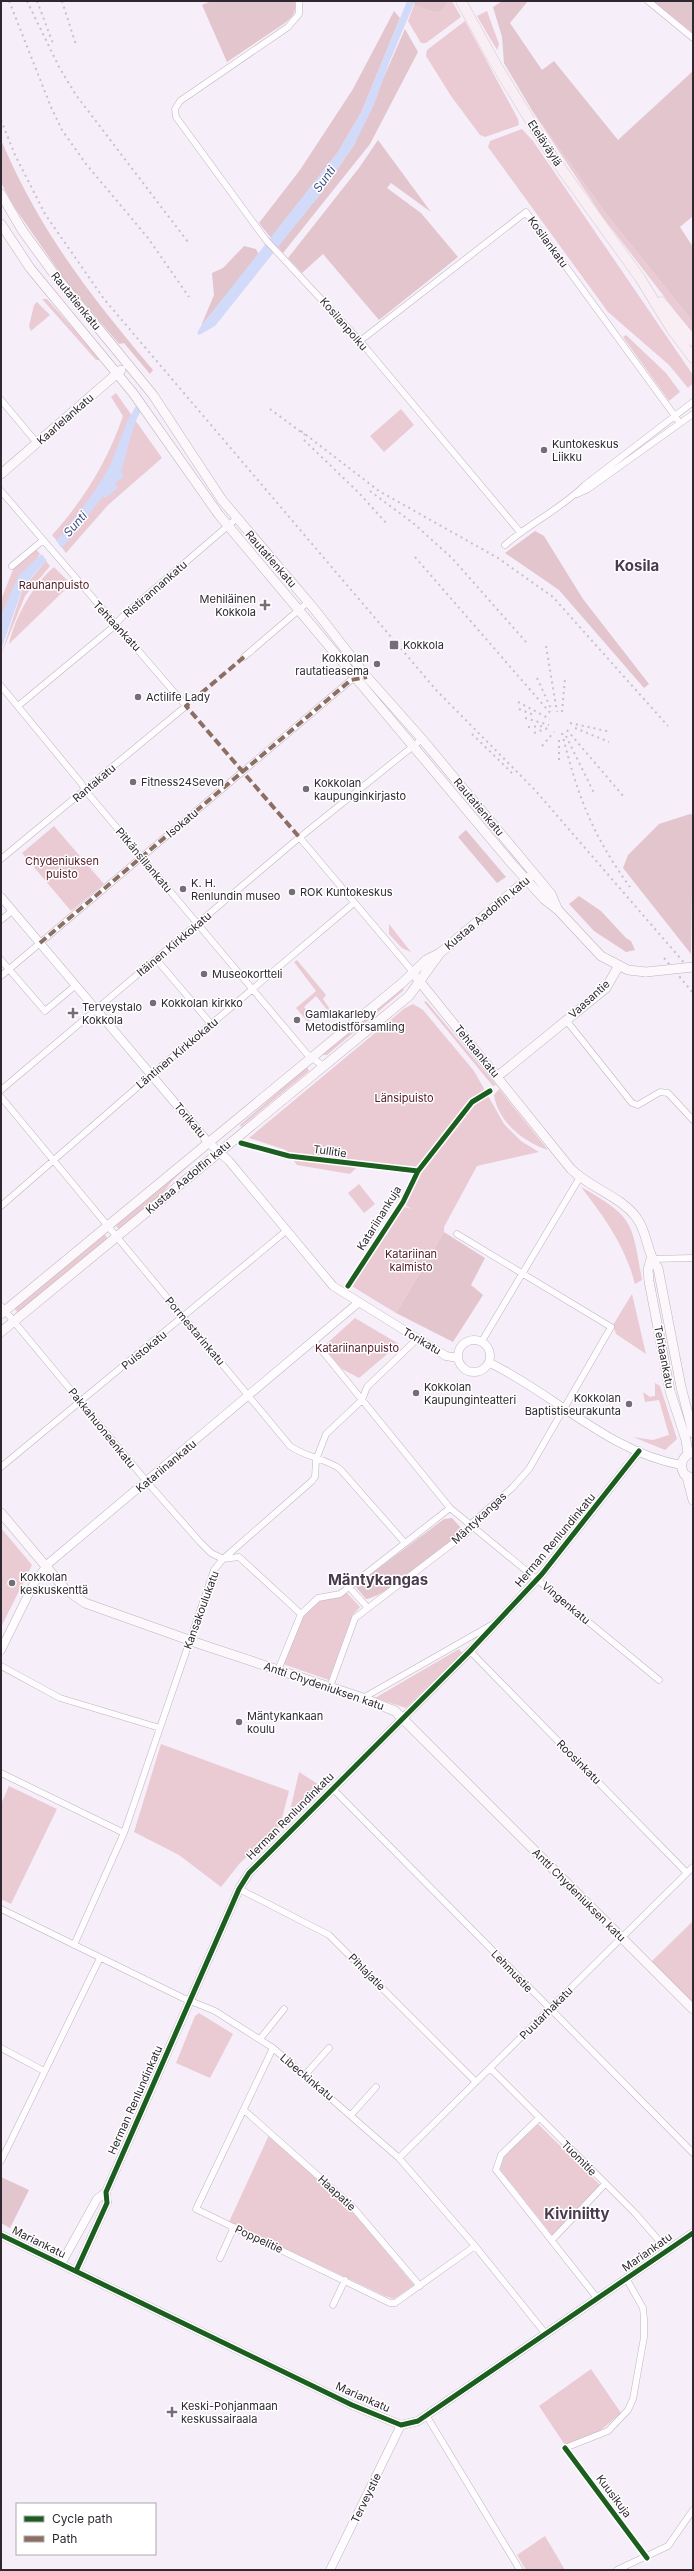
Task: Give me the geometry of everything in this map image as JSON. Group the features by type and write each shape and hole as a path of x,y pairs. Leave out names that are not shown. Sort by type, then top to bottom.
{"highway":[{"name":"Eteläväylä","path":"461,1 550,153 640,278 672,330 693,358"},
{"name":"Eteläväylä","path":"640,278 693,341"}],"main road":[{"name":"Rautatienkatu","path":"1,194 22,230 54,274 128,363 157,401 205,476 237,518 308,602 367,677 422,739 530,876 544,899 558,910 589,945 618,967"},
{"name":"Rautatienkatu","path":"1,224 30,268 117,373 150,416 195,484 229,526 414,746 530,876"},
{"name":"Kaarlelankatu","path":"1,474 128,363"},
{"name":"Kustaa Aadolfin katu","path":"1,1332 409,996 440,953 530,876"},
{"name":"Kustaa Aadolfin katu","path":"2,1310 107,1226 430,957 440,953"},
{"path":"618,967 646,972 693,967"},
{"name":"Vaasantie","path":"498,1076 606,988 618,967"},
{"name":"Tehtaankatu","path":"413,972 580,1177 623,1205 634,1214 642,1228 651,1259 658,1268 681,1387 693,1433"},
{"name":"Tehtaankatu","path":"651,1259 648,1270 649,1281 664,1362 691,1453"},
{"path":"691,1453 681,1465 690,1478 693,1500"},
{"name":"Antti Chydeniuksen katu","path":"1,1513 70,1593 85,1603 363,1698 388,1707 402,1717 693,2010"}],"street":[{"name":"Kosilanpolku","path":"299,1 300,14 288,27 180,101 176,105 175,113 180,123 266,240 360,341 520,532"},
{"path":"648,1 693,38"},
{"name":"Kosilankatu","path":"360,341 526,212 680,423"},
{"path":"1,400 37,443"},
{"path":"574,496 585,485 693,402"},
{"path":"504,545 520,532 574,496 588,489 693,414"},
{"name":"Tehtaankatu","path":"1,492 55,557 186,706"},
{"name":"Ristirannankatu","path":"18,706 237,518"},
{"path":"12,566 42,541"},
{"path":"244,657 308,602"},
{"name":"Isokatu","path":"1,976 351,680 367,677"},
{"name":"Pitkänsillankatu","path":"1,686 141,858 310,1058 323,1066"},
{"name":"Rantakatu","path":"1,859 186,706"},
{"name":"Itäinen Kirkkokatu","path":"1,1090 300,838 422,739"},
{"name":"Tehtaankatu","path":"300,838 413,972"},
{"name":"Torikatu","path":"1,897 208,1142 219,1152 333,1286 358,1303 446,1356 458,1358"},
{"name":"Läntinen Kirkkokatu","path":"1,1206 151,1075 354,902"},
{"path":"1,920 12,910"},
{"path":"156,959 211,1024"},
{"path":"1,960 45,1011 76,985"},
{"path":"566,1020 632,1103 638,1105 660,1092 668,1093 693,1120"},
{"name":"Pormestarinkatu","path":"1,1097 290,1446 316,1460 333,1464 340,1469 405,1543"},
{"path":"482,1342 580,1177"},
{"name":"Puistokatu","path":"1,1467 183,1318 286,1231"},
{"path":"457,1234 523,1274"},
{"path":"651,1259 693,1258"},
{"name":"Mäntykangas","path":"330,1687 355,1618 367,1607 465,1534 471,1524 522,1478 565,1409 611,1327 523,1274"},
{"name":"Katariinankatu","path":"1,1650 34,1583 46,1566 315,1342 358,1303"},
{"name":"Pakkahuoneenkatu","path":"2,1310 14,1321 146,1482 200,1542 212,1553 223,1559"},
{"name":"Kansakoulukatu","path":"74,1945 124,1834 214,1570 223,1559 312,1481 314,1477 316,1460 326,1434 362,1400 367,1387 417,1339"},
{"path":"472,1340 482,1342 491,1353 490,1362 483,1370 472,1372 463,1368 458,1358 463,1344 472,1340"},
{"name":"Vingenkatu","path":"315,1342 450,1508 659,1680"},
{"path":"490,1362 565,1409 639,1451 663,1461 681,1465"},
{"name":"Herman Renlundinkatu","path":"61,2264 97,2199 106,2192 239,1888 258,1863 402,1717 470,1651 494,1623 538,1579 639,1451"},
{"path":"278,1670 301,1614 318,1598 340,1594 450,1508"},
{"path":"223,1559 239,1557 301,1614"},
{"path":"349,1587 367,1607"},
{"path":"363,1698 494,1623"},
{"name":"Roosinkatu","path":"470,1651 687,1873"},
{"path":"1,1666 60,1698 160,1728"},
{"path":"1,1773 124,1834"},
{"name":"Lehmustie","path":"332,1788 693,2153"},
{"name":"Puutarhakatu","path":"398,2158 550,2010 693,1867"},
{"name":"Pihlajatie","path":"239,1888 329,1935 476,2082"},
{"name":"Libeckinkatu","path":"1,1909 190,2001 215,2011 273,2048 351,2115 398,2158 475,2246 545,2333"},
{"path":"1,2161 100,1958"},
{"path":"260,2039 284,2009"},
{"path":"1,2048 44,2071"},
{"name":"Poppelitie","path":"273,2048 196,2209 390,2303 395,2303 475,2246"},
{"path":"305,2075 329,2048"},
{"name":"Tuomitie","path":"490,2068 604,2184 635,2213 667,2250"},
{"path":"351,2115 376,2087"},
{"name":"Haapatie","path":"244,2110 351,2205 420,2286"},
{"path":"539,2118 497,2159 496,2170 597,2298"},
{"path":"552,2240 604,2184"},
{"name":"Herman Renlundinkatu","path":"76,2271 107,2203 106,2192"},
{"path":"220,2258 234,2227"},
{"name":"Mariankatu","path":"1,2235 352,2405 401,2425 412,2424 426,2415 693,2232"},
{"path":"565,2448 608,2431 628,2410 633,2399 644,2337 644,2319 641,2303 626,2278"},
{"path":"333,2305 345,2280"},
{"path":"426,2415 518,2570"},
{"name":"Terveystie","path":"330,2570 401,2425"},
{"path":"617,2570 668,2546 693,2510"}],"green space":[{"path":"446,1 452,1 461,17 426,43 421,43 408,21 414,5 433,12"},
{"path":"487,11 499,44 497,50 477,16"},
{"path":"465,21 518,119 519,125 485,137 480,135 451,96 426,56 427,50"},
{"path":"533,112 607,215 693,322 693,334 602,216"},
{"path":"522,129 533,141 693,375 693,383 688,388 669,365 608,312 488,147 490,141"},
{"path":"42,299 47,299 101,360 96,360"},
{"path":"37,302 50,315 31,331 29,326 34,305"},
{"path":"626,335 666,373 680,392 669,401 623,337"},
{"path":"116,393 162,458 108,505 66,553 52,535 85,494 110,448 123,416 111,397"},
{"path":"401,409 414,425 384,452 370,436"},
{"path":"36,549 40,554 1,615 1,600 14,567"},
{"path":"46,561 50,566 25,596 1,655 23,588"},
{"name":"Rauhanpuisto","path":"54,567 71,584 9,644 20,613 26,602 46,574"},
{"name":"Chydeniuksen puisto","path":"54,826 104,884 71,911 22,853"},
{"path":"389,924 411,952 402,948 389,934"},
{"path":"297,960 326,995 323,999 331,1011 329,1012 316,996 304,1007 312,1018 308,1022 296,1008 316,991 294,962"},
{"path":"403,988 404,990 327,1055 322,1055"},
{"path":"426,1001 496,1085 493,1086 483,1074 424,1002"},
{"name":"Länsipuisto","path":"413,1004 423,1010 474,1071 504,1124 521,1141 539,1152 477,1166 444,1227 444,1232 396,1313 350,1285 401,1206 412,1209 402,1204 419,1170 359,1165 350,1174 297,1165 286,1150 249,1138 405,1008"},
{"path":"307,1067 309,1071 241,1127 240,1125"},
{"path":"499,1089 548,1150 521,1136 507,1122 496,1105 494,1095"},
{"path":"195,1160 173,1180 160,1196 119,1229 114,1224"},
{"path":"359,1184 375,1204 364,1213 348,1193"},
{"path":"581,1187 611,1206 621,1214 628,1223 636,1245 642,1280 635,1284 626,1257 620,1245 598,1210"},
{"path":"104,1233 108,1239 18,1313 14,1308"},
{"path":"632,1294 646,1354 616,1334 613,1325"},
{"name":"Katariinanpuisto","path":"355,1318 399,1344 359,1378 342,1369 323,1347"},
{"path":"655,1383 660,1386 677,1439 665,1450 633,1437 653,1440 669,1435 659,1400 645,1402 643,1392 650,1397 655,1396"},
{"name":"Kokkolan keskuskenttä","path":"1,1528 32,1565 1,1627"},
{"path":"347,1593 360,1607 352,1616 329,1680 283,1664 296,1630 305,1614 311,1607 321,1600"},
{"path":"459,1649 462,1653 406,1708 375,1698"},
{"path":"161,1744 289,1791 280,1826 240,1863 221,1887 179,1855 134,1832"},
{"path":"299,1772 321,1786 288,1819"},
{"path":"9,1786 57,1809 11,1904 1,1899 1,1804"},
{"path":"693,1921 693,2004 651,1962"},
{"path":"199,2013 233,2034 210,2078 176,2063 195,2016"},
{"path":"538,2124 600,2185 552,2235 500,2169 504,2156"},
{"path":"269,2135 351,2210 414,2285 394,2299 385,2296 229,2222"},
{"path":"591,2369 621,2413 600,2431 565,2445 539,2406"},
{"path":"545,2536 565,2570 526,2570 517,2555"}],"shaded area":[{"path":"211,1 295,1 295,8 294,14 285,23 227,62 202,5"},
{"path":"415,1 447,2 442,10 433,12 414,5"},
{"path":"502,1 528,1 510,23 542,70 554,61 618,140 693,71 693,216 680,227 693,247 693,322 607,215 533,112 504,63 502,37 493,7"},
{"path":"653,1 693,1 693,33"},
{"path":"394,11 400,18 361,113 338,152 271,238 259,223 300,170 353,89"},
{"path":"405,29 418,52 370,144 283,253 277,246 318,197 354,145"},
{"path":"1,140 16,173 50,234 87,288 153,370 150,374 124,343 119,344 64,279 15,208 1,183"},
{"path":"378,140 431,212 391,183 387,188 421,213 458,257 379,320 323,254 302,273 288,258 359,168"},
{"path":"244,246 256,249 259,255 201,326 214,295 212,273 223,268"},
{"path":"535,531 544,536 583,599 649,684 644,688 559,590 505,553"},
{"path":"690,814 693,815 691,954 623,868 628,855 659,824"},
{"path":"466,830 506,877 497,883 458,837"},
{"path":"579,896 601,911 626,938 631,941 635,950 626,952 594,931 569,904"},
{"path":"444,1232 485,1258 471,1285 483,1295 453,1342 396,1313"},
{"path":"452,1518 462,1529 456,1537 399,1582 375,1596 366,1599 355,1586 444,1519"},
{"path":"1,2177 29,2190 10,2228 1,2223"}],"water":[{"name":"Sunti","path":"407,1 415,1 389,63 374,105 354,145 318,197 215,326 199,335 197,333 201,326 338,152 361,113"},
{"name":"Sunti","path":"136,406 141,411 132,432 121,472 124,476 115,484 118,488 105,498 103,496 67,542 46,561 23,587 1,650 1,615 19,575 63,534 94,492 110,466 128,420"}],"pier":[{"path":"55,539 62,549 48,562 40,552"}],"railway":[{"path":"9,1 51,107 62,130 86,164 148,238 189,297"},
{"path":"27,1 59,67 76,95 188,242"},
{"path":"37,1 54,46"},
{"path":"62,1 76,45"},
{"path":"1,120 15,155 45,214 104,299 437,691 535,790 693,973"},
{"path":"270,409 305,435"},
{"path":"301,431 379,491 498,558 553,597 668,726"},
{"path":"304,440 360,494 387,524"},
{"path":"370,491 413,523 452,558 526,642"},
{"path":"415,557 552,715"},
{"path":"546,646 557,712"},
{"path":"537,678 552,711"},
{"path":"562,712 565,678"},
{"path":"518,702 550,719"},
{"path":"519,709 534,715"},
{"path":"525,718 549,725"},
{"path":"570,723 611,732"},
{"path":"528,727 544,726"},
{"path":"534,733 548,728"},
{"path":"575,728 609,742"},
{"path":"567,730 624,797"},
{"path":"542,746 554,732"},
{"path":"562,733 580,795 587,813 605,850 630,887"},
{"path":"472,734 512,773"},
{"path":"559,736 559,760"},
{"path":"566,736 595,795"},
{"path":"664,958 693,993"}],"marked path":[{"path":"244,657 186,706 300,838"},
{"path":"40,943 351,680 367,677"}],"cycle path":[{"name":"Katariinankuja","path":"348,1286 403,1202 418,1171 472,1102 490,1091"},
{"name":"Tullitie","path":"241,1143 289,1156 418,1171"},
{"path":"76,2271 107,2203 106,2192 239,1889 249,1873 470,1651 542,1574 639,1451"},
{"path":"1,2235 352,2405 401,2425 418,2421 693,2233"},
{"name":"Kuusikuja","path":"565,2448 647,2558"}],"place":[{"name":"Kuntokeskus Liikku","path":"544,450"},
{"name":"Mehiläinen Kokkola","path":"265,605"},
{"name":"Kokkola","path":"394,645"},
{"name":"Kokkolan rautatieasema","path":"377,664"},
{"name":"Actilife Lady","path":"138,697"},
{"name":"Fitness24Seven","path":"133,782"},
{"name":"Kokkolan kaupunginkirjasto","path":"306,789"},
{"name":"K. H. Renlundin museo","path":"183,889"},
{"name":"ROK Kuntokeskus","path":"292,892"},
{"name":"Museokortteli","path":"204,974"},
{"name":"Kokkolan kirkko","path":"153,1003"},
{"name":"Terveystalo Kokkola","path":"73,1013"},
{"name":"Gamlakarleby Metodistförsamling","path":"297,1020"},
{"name":"Kokkolan Kaupunginteatteri","path":"416,1393"},
{"name":"Kokkolan Baptistiseurakunta","path":"629,1404"},
{"name":"Kokkolan keskuskenttä","path":"12,1583"},
{"name":"Mäntykankaan koulu","path":"239,1722"},
{"name":"Keski-Pohjanmaan keskussairaala","path":"172,2412"}],"district":[{"name":"Kosila","path":"637,565"},
{"name":"Mäntykangas","path":"378,1579"},
{"name":"Kiviniitty","path":"577,2213"}],"park label":[{"name":"Katariinan kalmisto","path":"411,1260"}]}
